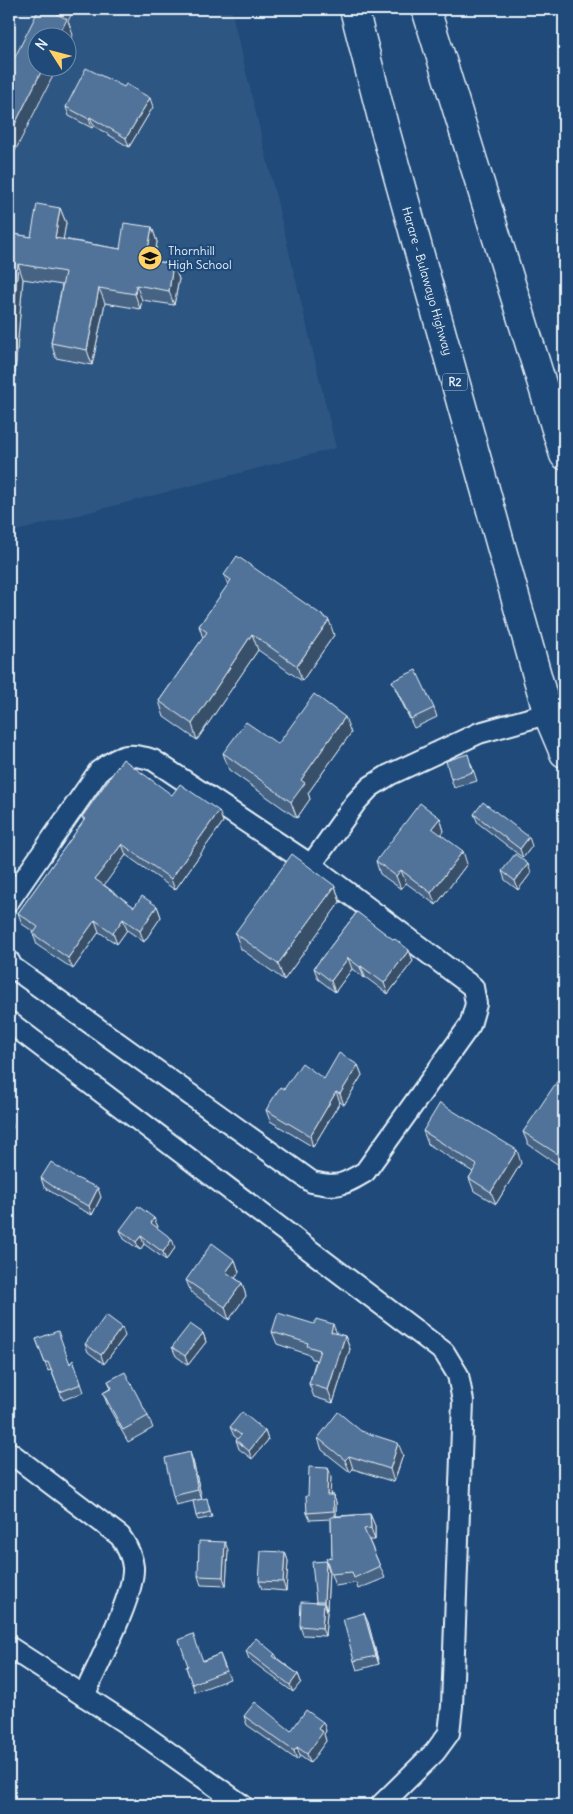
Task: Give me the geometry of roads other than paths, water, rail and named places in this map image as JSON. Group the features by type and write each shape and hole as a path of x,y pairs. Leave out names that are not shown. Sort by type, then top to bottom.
{"highway":[{"name":"Harare - Bulawayo Highway","path":"354,9 384,126 556,712 564,753"},
{"path":"426,9 564,455"}],"street":[{"path":"311,865 356,802 370,787 383,779 479,734 556,712"},
{"path":"9,901 99,772 115,759 135,755 153,760 311,865 473,987 476,1004 470,1025 365,1172 346,1183 330,1187 312,1182 12,967 9,961"},
{"path":"9,1022 444,1352 458,1375 463,1401 452,1706 449,1733 434,1752 381,1805"},
{"path":"9,1452 120,1536 130,1550 134,1568 124,1606 84,1696"},
{"path":"9,1647 141,1733 242,1805"}],"place":[{"name":"Thornhill High School","path":"150,258"}]}
